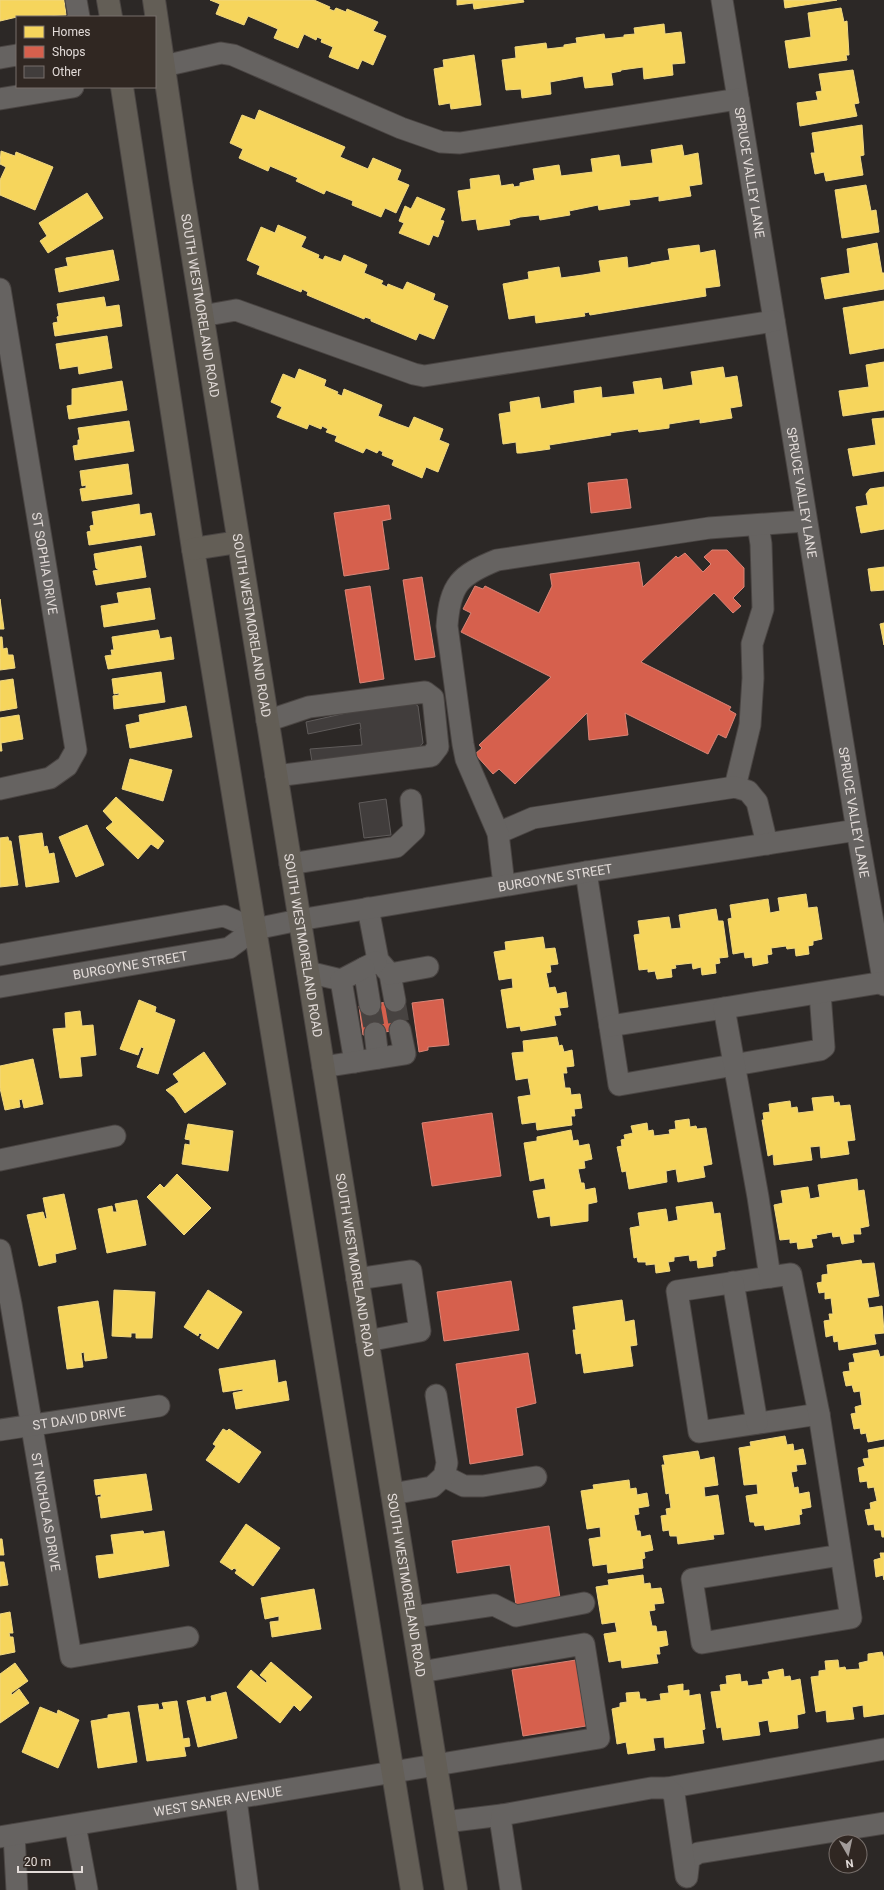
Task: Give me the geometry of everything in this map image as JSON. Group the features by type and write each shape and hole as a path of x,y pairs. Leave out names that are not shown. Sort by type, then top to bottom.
{"main road":[{"path":"108,0 111,16"},
{"name":"SOUTH WESTMORELAND ROAD","path":"154,0 155,16"},
{"name":"SOUTH WESTMORELAND ROAD","path":"156,26 159,66 202,316 456,1890"},
{"path":"122,88 255,929 412,1890"},
{"path":"194,549 238,542"}],"street":[{"path":"76,0 79,16"},
{"name":"SPRUCE VALLEY LANE","path":"722,0 806,521 884,984"},
{"path":"159,66 221,53 233,55 401,128 441,142 460,144 738,99"},
{"path":"0,58 16,56"},
{"path":"0,99 67,88"},
{"name":"ST SOPHIA DRIVE","path":"0,289 76,750 67,766 50,778 0,788"},
{"path":"202,316 236,310 414,374 424,376 774,321"},
{"path":"504,885 498,833 466,758 463,744 447,626 448,608 452,593 461,580 474,570 498,560 709,528 806,521"},
{"path":"735,787 750,726 753,678 752,644 763,609 761,544 758,525"},
{"path":"267,721 309,707 425,692 433,698 438,747 431,756 276,776"},
{"path":"498,833 533,818 735,787 748,791 757,802 767,844"},
{"path":"290,864 396,847 414,830 411,800"},
{"name":"BURGOYNE STREET","path":"0,987 229,948 255,929 300,920 504,885 857,830"},
{"path":"586,872 619,1085 820,1050 824,1048 820,993"},
{"path":"368,908 377,967 370,1005"},
{"path":"0,955 224,916 255,929"},
{"path":"377,967 395,1001"},
{"path":"308,972 341,980 377,967 428,967"},
{"path":"341,980 355,1062"},
{"path":"610,1026 884,984"},
{"path":"724,1008 758,1197 770,1276"},
{"path":"323,1067 405,1054 400,1030"},
{"path":"375,1034 378,1058"},
{"path":"0,1160 115,1136"},
{"name":"ST NICHOLAS DRIVE","path":"0,1250 11,1304 71,1658 188,1637"},
{"path":"357,1279 411,1271 420,1332 367,1341"},
{"path":"819,1414 699,1432 677,1291 770,1276 792,1274 819,1414 851,1618 702,1643 692,1579 841,1555"},
{"path":"733,1282 757,1423"},
{"path":"392,1494 432,1487 444,1476 446,1463 436,1396"},
{"name":"ST DAVID DRIVE","path":"0,1430 159,1406"},
{"path":"444,1476 464,1486 483,1486 536,1477"},
{"path":"413,1617 494,1605 516,1616 584,1603"},
{"name":"WEST SANER AVENUE","path":"7,1836 599,1738 584,1644 421,1672"},
{"path":"445,1822 502,1815 651,1788 667,1788 884,1749"},
{"path":"667,1788 674,1794 687,1883"},
{"path":"236,1799 248,1890"},
{"path":"502,1815 501,1824 511,1890"},
{"path":"687,1883 689,1859 698,1853 884,1822"},
{"path":"75,1825 87,1890"},
{"path":"7,1836 17,1890"}],"building: Homes":[{"path":"0,0 64,0 66,15 16,16 0,21"},
{"path":"210,0 314,0 330,7 329,9 334,11 336,8 346,12 347,9 378,22 373,31 386,36 373,65 362,60 358,69 329,57 333,47 321,42 322,39 317,37 316,40 304,34 298,48 274,38 278,29 248,16 244,25 216,14 220,4"},
{"path":"457,0 523,0 524,2 474,9 473,3 457,5"},
{"path":"784,0 837,0 785,8"},
{"path":"841,8 844,22 847,21 849,55 846,55 847,60 789,68 785,41 811,37 808,13"},
{"path":"664,24 665,34 681,32 685,63 672,64 673,75 644,79 643,67 611,73 613,85 585,88 583,76 550,82 551,94 522,98 521,89 506,90 502,60 516,58 515,47 546,43 547,49 564,47 564,45 577,43 576,38 604,34 605,39 624,37 624,35 635,34 634,28"},
{"path":"474,55 481,105 451,109 450,103 439,105 434,69 444,67 443,60"},
{"path":"853,70 859,103 854,104 857,116 800,126 797,103 818,100 816,92 822,91 819,74"},
{"path":"259,110 345,147 340,157 368,169 373,158 401,170 397,180 409,185 396,213 385,208 381,217 352,205 353,201 326,190 324,194 296,181 298,178 270,166 268,171 239,158 243,149 230,143 242,115 255,120"},
{"path":"862,125 864,155 860,156 863,175 826,181 824,172 815,174 811,153 815,153 812,133"},
{"path":"682,145 684,156 698,153 702,184 689,186 691,196 659,201 659,196 629,200 630,205 599,210 598,205 569,211 570,215 540,220 539,215 520,217 509,220 510,225 478,230 476,219 462,221 458,191 471,189 470,179 499,175 501,186 513,184 514,187 520,186 520,183 535,180 533,169 559,165 561,176 593,172 591,159 619,155 621,167 653,163 651,150"},
{"path":"1,151 15,156 16,152 53,167 35,210 0,195 0,180 6,167 0,164"},
{"path":"866,185 871,211 876,210 879,232 842,238 835,190"},
{"path":"87,193 103,218 48,253 40,241 47,236 39,223"},
{"path":"417,197 445,209 440,220 444,221 438,237 433,235 429,245 399,233 404,223 399,221 405,206 411,209"},
{"path":"278,225 306,237 301,247 319,255 318,258 323,260 325,256 341,262 344,255 367,265 364,273 383,281 381,284 387,287 388,284 403,290 407,282 435,294 433,300 448,306 434,339 419,333 416,340 371,321 371,319 365,317 364,319 307,295 308,292 302,289 301,292 257,274 260,266 247,260 261,227 275,233"},
{"path":"877,243 882,273 884,273 884,289 825,299 821,278 850,273 847,249"},
{"path":"699,245 700,253 715,250 720,286 705,288 706,296 590,315 589,312 584,313 585,316 536,323 535,315 509,319 503,284 529,279 528,272 559,267 561,278 583,275 601,272 599,261 627,257 628,268 670,260 668,249"},
{"path":"113,250 119,280 59,292 55,269 68,266 66,258"},
{"path":"104,297 106,307 119,305 122,326 55,336 53,323 58,322 57,317 59,316 57,304"},
{"path":"884,301 884,348 850,354 843,308"},
{"path":"107,336 112,368 79,374 78,366 60,369 56,344"},
{"path":"884,362 884,410 843,416 839,391 869,387 866,365"},
{"path":"723,367 725,378 737,376 742,406 730,408 732,418 700,423 700,419 669,424 669,428 639,432 638,429 610,433 611,435 549,445 550,449 521,453 517,453 516,442 503,444 499,414 511,412 510,402 539,397 541,409 575,403 574,391 601,387 602,398 635,394 633,382 661,378 663,390 693,385 691,372"},
{"path":"299,369 326,380 324,386 338,392 337,394 342,396 344,389 382,405 378,416 409,428 414,417 443,429 439,440 449,444 438,472 426,467 422,478 392,465 394,460 382,455 383,452 379,450 377,453 366,448 363,453 335,441 337,436 326,432 328,429 322,426 321,429 309,424 307,429 277,417 282,407 271,402 283,374 295,379"},
{"path":"122,381 127,410 69,419 67,406 72,405 72,389"},
{"path":"884,418 884,471 853,476 848,449 876,445 872,419"},
{"path":"129,421 134,451 75,460 73,446 78,445 78,440 80,440 78,428"},
{"path":"128,464 132,494 82,501 80,489 86,488 86,485 82,486 80,471"},
{"path":"884,487 884,529 861,533 856,507 868,505 866,494 870,489"},
{"path":"139,504 140,515 151,513 155,535 89,545 87,532 91,531 90,526 94,525 92,512"},
{"path":"141,546 146,577 96,585 93,571 99,570 96,568 94,554"},
{"path":"884,567 884,590 871,591 868,569"},
{"path":"150,588 155,619 104,627 101,606 119,603 117,593"},
{"path":"0,599 4,629 0,629"},
{"path":"884,623 884,645 880,624"},
{"path":"158,630 160,639 171,637 174,659 108,669 105,656 112,655 111,650 114,650 112,637"},
{"path":"0,637 2,637 3,649 7,648 8,655 13,655 15,668 0,670"},
{"path":"161,672 165,702 114,709 113,696 119,695 119,693 114,694 112,679"},
{"path":"13,679 17,708 0,711 0,681"},
{"path":"186,706 192,737 130,748 126,725 140,722 139,715"},
{"path":"19,715 23,739 1,743 2,751 0,751 0,718"},
{"path":"130,759 172,770 163,801 122,789"},
{"path":"116,797 164,841 158,849 151,844 138,859 106,828 113,822 103,811"},
{"path":"87,825 104,865 76,877 59,837"},
{"path":"42,833 44,847 47,846 49,854 54,853 59,882 26,887 19,836"},
{"path":"8,837 9,841 11,841 18,885 0,887 0,838"},
{"path":"806,894 808,908 817,907 822,939 813,941 813,945 808,946 809,954 796,956 795,948 787,949 786,946 771,948 772,954 767,955 768,963 753,966 752,957 745,958 744,952 733,954 728,919 732,918 730,905 768,899 770,913 780,911 778,898"},
{"path":"716,909 718,921 723,921 728,957 719,958 720,963 715,964 716,973 702,975 701,967 693,969 692,963 675,965 676,968 671,969 672,977 657,979 655,971 648,972 648,969 639,970 634,935 640,934 638,921 669,917 671,929 681,928 679,915"},
{"path":"543,937 545,949 555,948 558,964 550,965 551,972 546,973 549,988 555,987 557,994 566,992 568,1007 559,1008 561,1015 554,1016 556,1025 521,1031 520,1026 507,1028 501,990 513,988 512,978 499,980 494,952 506,950 505,942"},
{"path":"139,1000 156,1007 155,1012 175,1020 158,1074 137,1067 144,1048 141,1047 138,1055 120,1049"},
{"path":"80,1011 82,1026 93,1025 96,1055 80,1057 82,1076 60,1078 53,1029 66,1028 65,1013"},
{"path":"557,1037 559,1046 562,1045 564,1052 572,1050 574,1066 566,1067 567,1073 563,1073 565,1088 570,1088 571,1095 580,1094 582,1108 574,1109 575,1116 571,1116 572,1125 537,1130 536,1122 522,1124 518,1097 531,1095 528,1078 516,1080 512,1053 524,1052 523,1041"},
{"path":"204,1052 226,1084 185,1113 174,1097 166,1090 179,1082 173,1074"},
{"path":"33,1059 43,1104 24,1108 22,1099 19,1100 20,1107 5,1110 0,1088 0,1066"},
{"path":"833,1096 834,1103 839,1102 840,1106 850,1105 855,1140 847,1141 849,1154 821,1158 820,1146 810,1147 812,1160 774,1165 773,1154 768,1156 762,1120 764,1120 763,1113 770,1112 769,1104 790,1101 791,1108 797,1107 798,1113 814,1111 812,1098"},
{"path":"689,1119 690,1127 696,1126 697,1129 706,1128 712,1164 703,1166 705,1177 678,1182 676,1169 666,1171 667,1182 629,1189 626,1171 622,1172 617,1147 622,1146 621,1140 625,1139 624,1135 633,1133 631,1126 647,1123 648,1131 653,1130 654,1136 670,1134 669,1130 676,1129 675,1121"},
{"path":"188,1124 233,1131 228,1171 182,1164 185,1144 190,1145 190,1140 185,1139"},
{"path":"571,1130 573,1141 578,1140 579,1146 589,1144 592,1159 584,1161 585,1168 578,1169 581,1183 584,1183 585,1190 595,1188 597,1202 588,1204 588,1221 551,1226 550,1216 538,1218 533,1191 546,1189 544,1178 530,1181 524,1143 537,1141 537,1137"},
{"path":"177,1174 211,1208 184,1235 147,1197 160,1184 164,1188"},
{"path":"857,1179 858,1191 864,1190 869,1226 860,1228 861,1234 853,1234 854,1242 842,1244 840,1236 833,1237 832,1232 816,1235 817,1238 811,1239 813,1247 798,1249 797,1242 790,1243 790,1239 780,1240 774,1205 783,1203 781,1191 808,1187 810,1199 820,1197 818,1185"},
{"path":"64,1194 76,1249 55,1254 56,1262 39,1266 27,1215 43,1212 45,1219 47,1218 43,1198"},
{"path":"137,1200 146,1245 107,1253 98,1209 112,1206 113,1212 117,1212 115,1204"},
{"path":"712,1202 714,1214 720,1213 725,1249 716,1251 716,1256 712,1257 713,1266 698,1268 697,1260 690,1261 689,1255 674,1257 674,1261 668,1262 670,1271 656,1273 655,1264 646,1265 646,1262 638,1262 637,1257 634,1258 630,1228 640,1226 638,1213 666,1209 668,1222 678,1220 676,1207"},
{"path":"861,1260 862,1264 874,1263 879,1296 867,1298 869,1308 882,1306 884,1333 874,1334 876,1344 839,1350 838,1341 834,1342 833,1335 826,1337 824,1321 830,1320 829,1314 833,1314 831,1298 825,1299 825,1292 819,1293 817,1283 822,1282 822,1275 828,1274 827,1265"},
{"path":"114,1290 155,1292 152,1338 136,1338 136,1333 131,1333 131,1337 112,1336"},
{"path":"208,1290 242,1312 218,1349 200,1338 202,1334 199,1333 198,1336 184,1327"},
{"path":"622,1300 625,1322 634,1320 637,1345 630,1346 633,1366 584,1373 581,1353 576,1354 573,1330 576,1330 573,1307"},
{"path":"98,1301 107,1358 85,1361 84,1352 81,1353 83,1367 67,1369 58,1307"},
{"path":"878,1350 880,1357 884,1356 884,1439 868,1442 866,1433 861,1434 860,1428 854,1429 851,1414 856,1413 855,1407 862,1405 860,1391 854,1392 852,1385 846,1386 843,1372 850,1371 849,1363 855,1362 853,1354"},
{"path":"275,1360 278,1383 286,1381 289,1400 236,1409 233,1393 243,1391 243,1389 223,1392 219,1369"},
{"path":"223,1429 227,1431 229,1429 261,1452 239,1483 206,1460 216,1446 213,1444"},
{"path":"785,1436 787,1445 793,1444 794,1451 803,1449 806,1464 796,1465 797,1471 791,1472 794,1488 798,1487 799,1494 809,1492 811,1507 801,1509 802,1514 799,1515 800,1524 765,1530 764,1525 755,1526 754,1522 750,1522 746,1496 758,1494 757,1484 744,1485 739,1448 751,1446 750,1442"},
{"path":"884,1447 884,1537 882,1537 881,1530 875,1530 874,1524 868,1525 865,1510 871,1509 870,1503 877,1501 874,1487 868,1488 867,1481 860,1482 858,1468 865,1466 863,1459 869,1458 868,1450"},
{"path":"698,1451 700,1460 714,1457 718,1485 704,1487 705,1497 718,1495 724,1534 713,1535 714,1539 678,1544 677,1536 670,1536 669,1530 663,1531 661,1516 667,1515 666,1509 671,1508 669,1493 666,1494 662,1465 665,1465 663,1456"},
{"path":"146,1474 152,1510 101,1518 98,1497 101,1497 101,1494 96,1495 94,1480"},
{"path":"629,1480 630,1489 636,1488 637,1495 647,1493 649,1506 638,1508 639,1514 634,1515 637,1531 640,1531 641,1537 650,1535 653,1550 644,1552 645,1558 642,1559 643,1568 608,1573 607,1564 593,1566 589,1539 601,1537 600,1527 587,1529 581,1491 594,1489 593,1485"},
{"path":"246,1524 280,1548 253,1586 235,1573 237,1570 234,1568 232,1570 220,1562"},
{"path":"143,1531 144,1534 164,1531 169,1566 99,1578 96,1556 114,1554 111,1535"},
{"path":"0,1539 2,1539 4,1555 0,1555"},
{"path":"880,1553 884,1553 884,1580 883,1575 876,1577 874,1560 881,1558"},
{"path":"0,1562 4,1562 8,1585 0,1586"},
{"path":"643,1575 644,1584 650,1583 651,1589 661,1588 664,1603 654,1604 655,1610 649,1611 652,1626 656,1626 657,1632 666,1631 668,1645 659,1647 660,1654 656,1654 658,1663 622,1668 621,1660 609,1662 604,1634 617,1632 615,1622 602,1624 596,1587 609,1585 608,1580"},
{"path":"314,1589 321,1629 272,1637 270,1622 279,1621 279,1616 265,1619 261,1598"},
{"path":"10,1612 13,1633 9,1633 10,1637 13,1637 15,1652 0,1655 0,1614"},
{"path":"882,1652 884,1659 884,1714 864,1717 863,1705 852,1707 854,1719 827,1722 826,1710 816,1712 811,1677 819,1676 819,1671 826,1670 825,1661 838,1660 839,1668 845,1667 846,1670 860,1669 859,1663 868,1661 868,1654"},
{"path":"271,1662 312,1697 300,1711 294,1705 280,1723 237,1687 251,1670 266,1683 267,1681 260,1675"},
{"path":"15,1663 28,1681 11,1693 12,1695 19,1689 29,1703 0,1723 0,1674"},
{"path":"783,1669 784,1677 790,1676 791,1681 800,1679 805,1713 797,1715 798,1728 770,1732 768,1720 758,1722 760,1735 723,1740 721,1727 717,1728 711,1692 721,1691 720,1685 727,1684 726,1676 740,1674 741,1682 747,1681 748,1686 763,1684 762,1680 770,1679 768,1672"},
{"path":"683,1684 683,1691 689,1690 689,1696 700,1694 705,1729 702,1730 704,1743 665,1748 664,1737 653,1738 655,1750 628,1754 626,1742 617,1744 612,1709 620,1707 620,1703 627,1702 626,1693 639,1692 640,1699 646,1699 646,1702 661,1700 660,1694 669,1693 668,1686"},
{"path":"226,1692 237,1738 198,1747 187,1701 205,1697 206,1702 212,1701 211,1696"},
{"path":"177,1701 183,1739 189,1738 190,1746 184,1747 186,1756 147,1761 138,1706 158,1704 159,1710 164,1709 162,1703"},
{"path":"40,1707 57,1714 58,1710 79,1720 58,1768 22,1752"},
{"path":"129,1712 137,1762 98,1768 91,1721 108,1718 108,1715"}],"building: Shops":[{"path":"627,479 631,508 591,513 588,483"},
{"path":"389,505 391,519 382,521 389,569 344,576 334,513"},
{"path":"712,550 727,550 744,568 744,587 733,598 741,606 733,613 714,593 641,662 731,707 729,710 736,714 726,738 718,734 708,754 625,713 628,735 589,740 587,713 515,784 499,769 493,774 475,754 482,748 479,745 551,677 461,632 471,613 463,609 475,586 483,589 485,586 539,613 552,586 550,574 639,562 643,587 676,556 678,558 685,553 703,572 711,564 704,557"},
{"path":"422,577 435,657 415,660 403,580"},
{"path":"370,586 384,679 360,683 345,590"},
{"path":"443,999 449,1045 428,1047 428,1050 419,1052 412,1003"},
{"path":"402,1000 406,1029 363,1035 359,1006"},
{"path":"492,1113 501,1176 432,1186 422,1123"},
{"path":"511,1281 519,1330 444,1341 437,1292"},
{"path":"528,1353 536,1403 516,1408 523,1455 470,1464 456,1364"},
{"path":"549,1526 560,1598 516,1605 510,1565 457,1573 452,1541"},
{"path":"576,1660 586,1726 523,1736 512,1670"}],"building: Other":[{"path":"412,702 418,706 423,743 417,750 312,762 310,749 362,745 361,729 360,723 308,734 306,722 364,709"},
{"path":"386,799 391,835 364,838 359,803"}],"tunnel":[{"path":"395,1001 400,1030"},
{"path":"370,1005 375,1033"}]}
